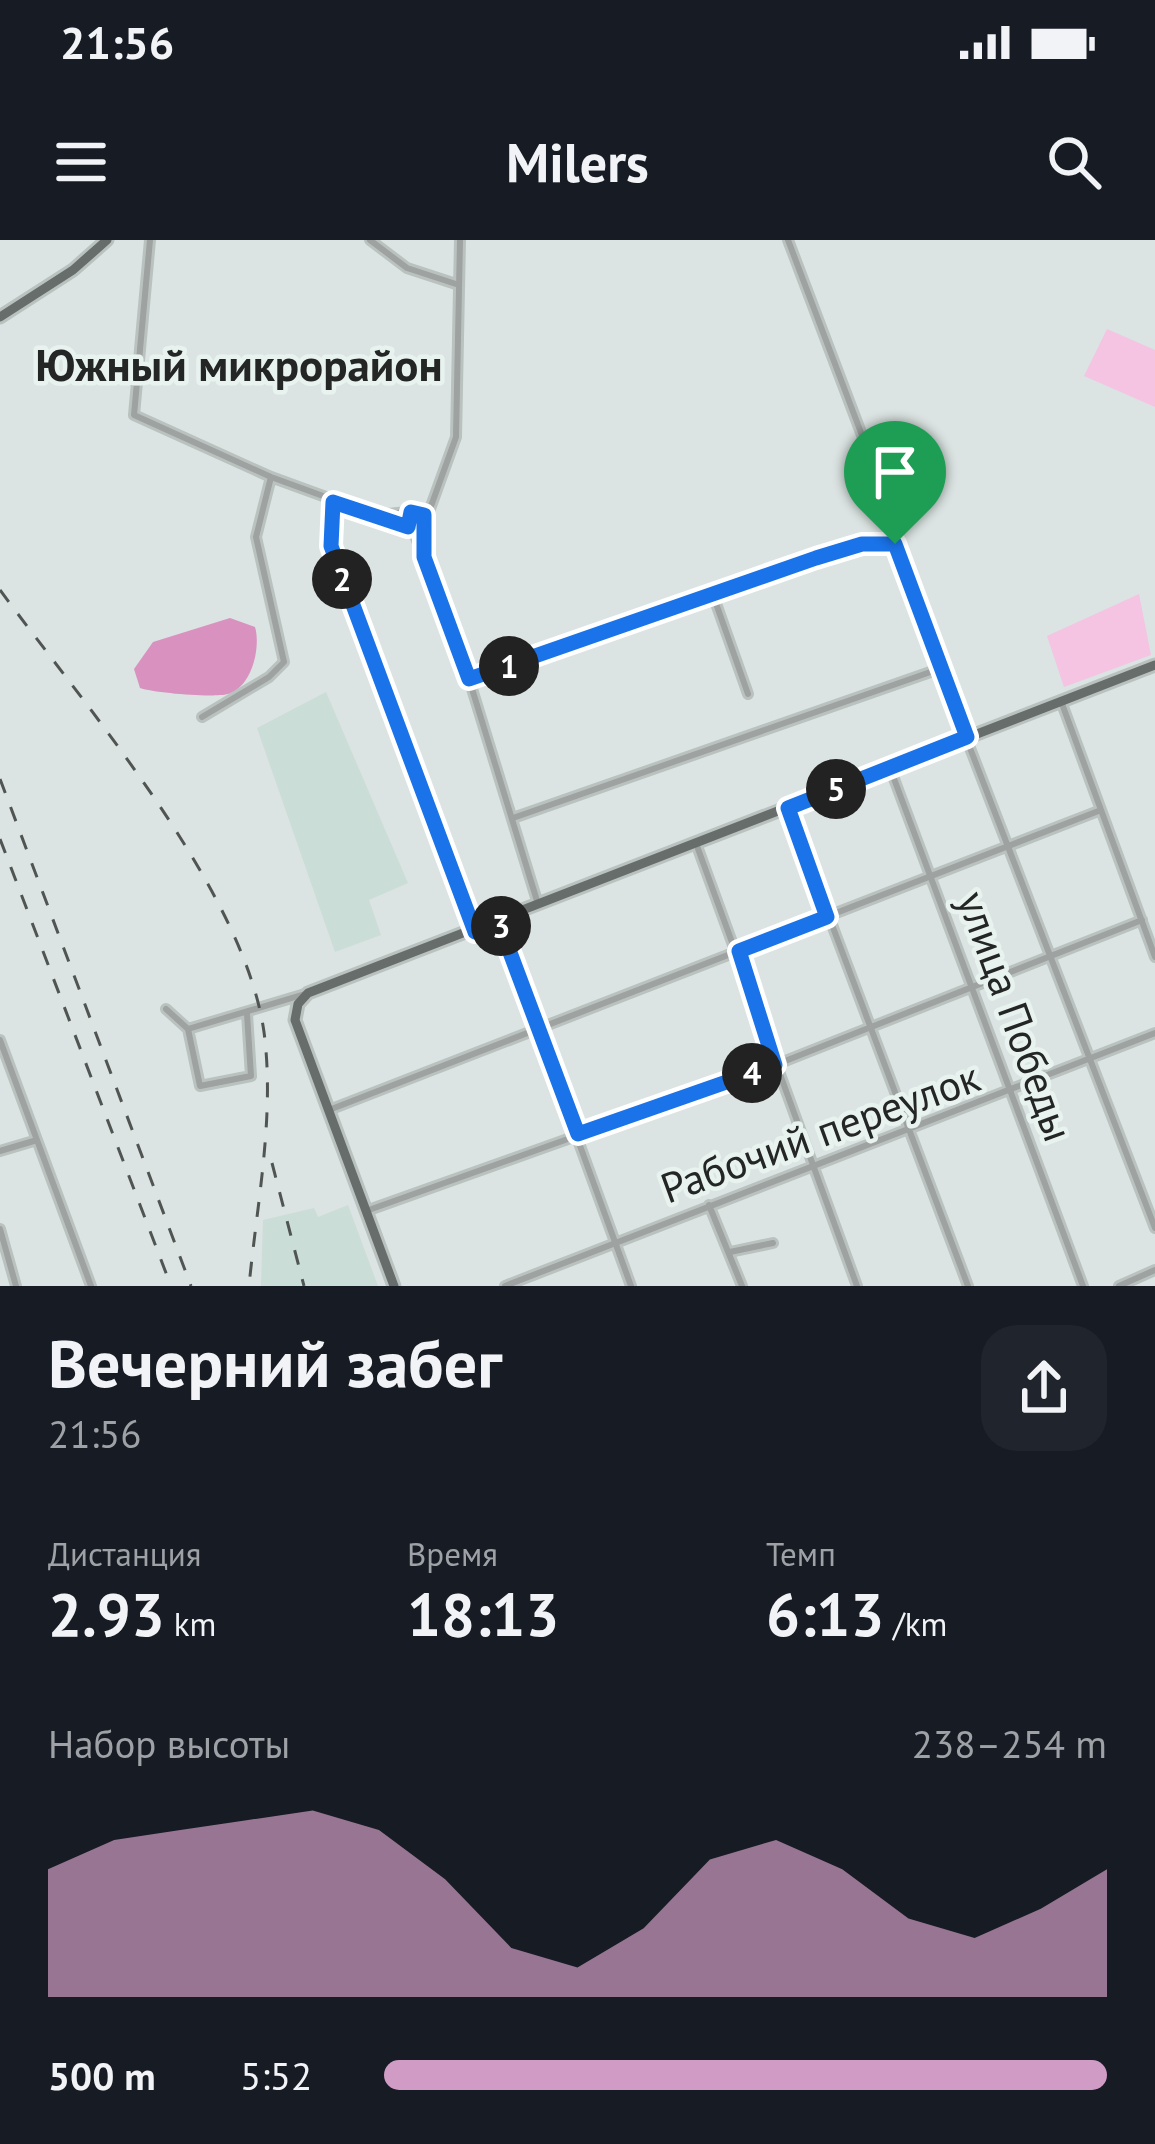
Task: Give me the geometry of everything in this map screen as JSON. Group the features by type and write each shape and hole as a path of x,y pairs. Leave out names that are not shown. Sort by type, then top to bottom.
{"main road":[{"path":"0,317 73,270 107,240"},
{"path":"394,1286 295,1020 298,1004 308,993 499,923 1155,665"}],"street":[{"path":"150,240 134,416 333,502 411,529 425,523"},
{"path":"370,240 406,268 459,285"},
{"path":"424,557 425,523 456,437 460,240"},
{"path":"788,240 885,496 895,544 939,669 1011,845 1155,1228"},
{"path":"202,717 269,677 284,662 256,537 271,477"},
{"path":"372,516 413,511 438,495"},
{"path":"333,502 331,546 475,932"},
{"path":"413,511 425,523"},
{"path":"413,511 411,529 469,679 539,907"},
{"path":"469,679 862,544 895,544"},
{"path":"713,595 748,694"},
{"path":"513,818 939,669"},
{"path":"1060,700 1155,957"},
{"name":"улица Победы","path":"890,768 1082,1286"},
{"path":"788,808 968,1286"},
{"path":"329,1110 1101,810"},
{"path":"697,845 857,1286"},
{"path":"366,1211 775,1065 1142,920"},
{"path":"499,923 632,1286"},
{"path":"188,1029 308,993"},
{"path":"166,1009 188,1029 200,1086 251,1076 247,1014"},
{"name":"Рабочий переулок","path":"512,1285 1155,1033"},
{"path":"0,1040 91,1286"},
{"path":"0,1151 37,1139"},
{"path":"709,1205 742,1286"},
{"path":"0,1228 16,1286"},
{"path":"730,1252 773,1243"},
{"path":"1119,1286 1155,1270"}],"shaded area":[{"path":"1107,329 1155,350 1155,407 1084,376"},
{"path":"1139,594 1151,655 1064,687 1047,636"},
{"path":"230,618 255,627 257,635 253,665 236,690 210,695 140,688 134,669 153,642"},
{"path":"326,692 408,883 369,900 381,935 335,952 257,728"},
{"path":"348,1205 378,1286 261,1286 263,1220 314,1208 318,1217"}],"railway":[{"path":"0,590 157,802 226,919 250,977 264,1032 267,1095 249,1286"},
{"path":"0,779 191,1286"},
{"path":"0,839 171,1286"},
{"path":"272,1163 304,1286"}],"district":[{"name":"Южный микрорайон","path":"239,364"}],"route":[{"path":"333,502 408,527 411,512 424,515 424,557 469,679 816,558 872,542 895,544 967,737 788,808 827,917 739,951 775,1065 578,1134 499,923 475,932 445,844 419,790 331,546 328,524 333,502"}]}
